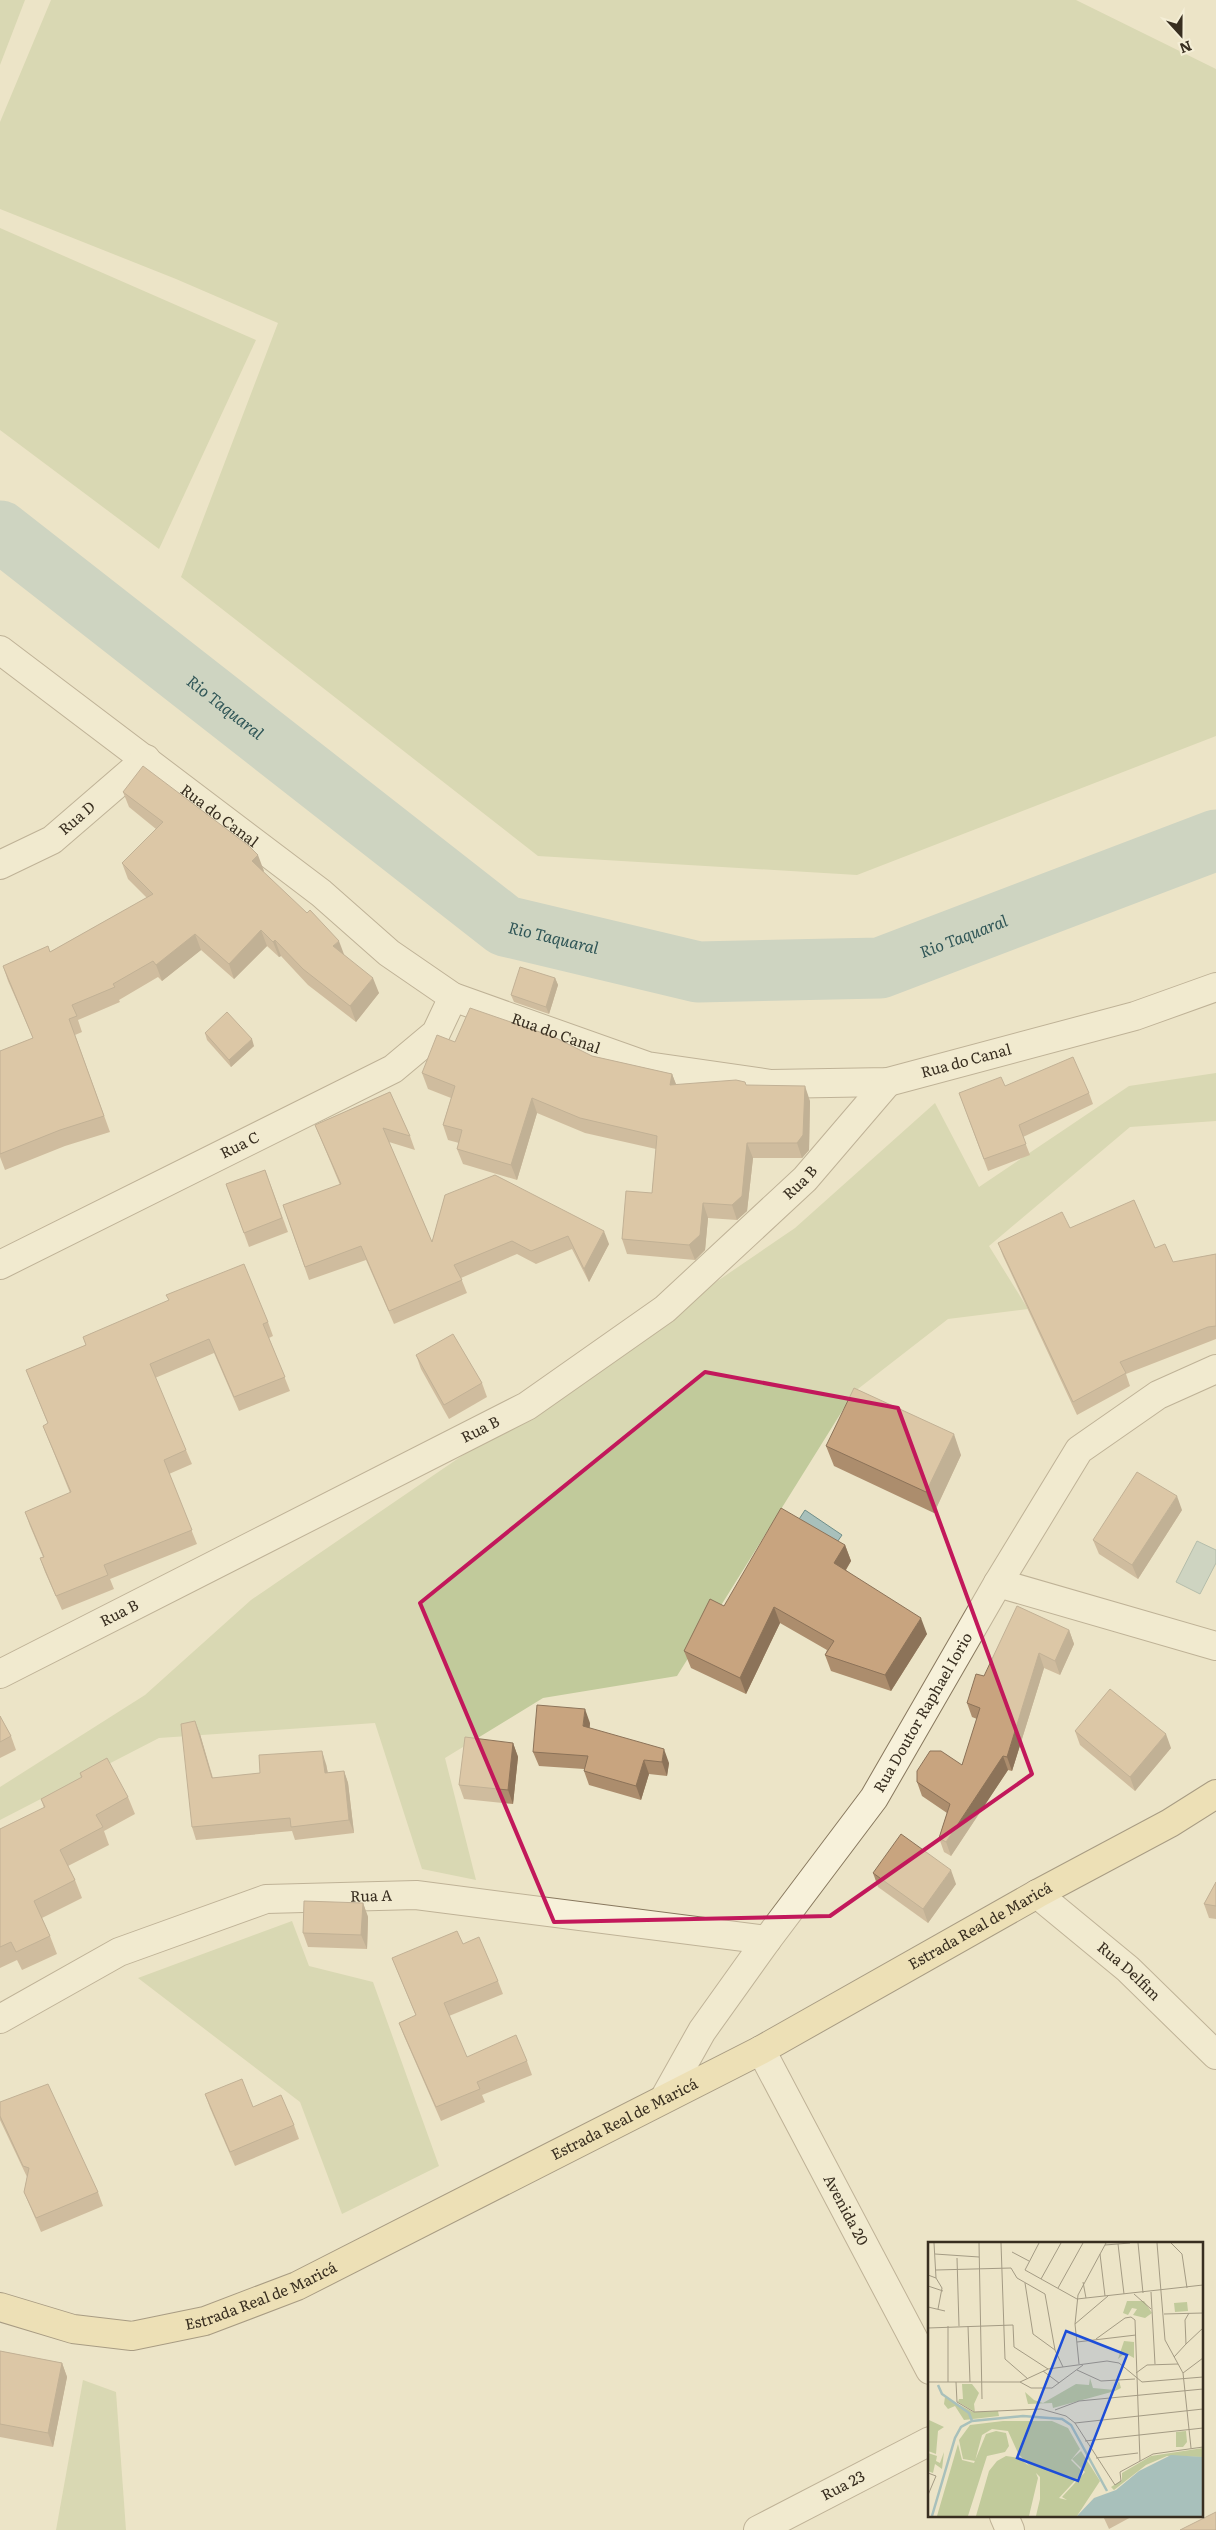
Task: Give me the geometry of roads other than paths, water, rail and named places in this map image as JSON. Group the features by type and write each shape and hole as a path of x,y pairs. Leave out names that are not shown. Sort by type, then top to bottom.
{"main road":[{"name":"Estrada Real de Maricá","path":"0,2307 74,2329 132,2336 205,2321 297,2286 665,2097 761,2050 1037,1894 1170,1823 1216,1794"}],"street":[{"name":"Rua do Canal","path":"0,650 322,893 388,953 453,996 647,1066 771,1084 888,1082 1135,1016 1216,987"},
{"name":"Rua D","path":"0,865 52,840 146,759"},
{"name":"Rua C","path":"0,1265 393,1069 436,1033 453,996"},
{"name":"Rua B","path":"0,1674 527,1406 665,1309 805,1180 888,1082"},
{"name":"Rua Doutor Raphael Iorio","path":"665,2097 702,2031 767,1940 874,1798 998,1583 1080,1450 1158,1395 1216,1369"},
{"path":"998,1583 1216,1646"},
{"name":"Rua Delfim","path":"1037,1894 1128,1969 1216,2055"},
{"name":"Rua A","path":"0,2019 119,1952 266,1898 416,1895 767,1940"},
{"name":"Avenida 20","path":"761,2050 928,2366"},
{"name":"Rua 23","path":"758,2530 928,2442"},
{"path":"1005,2518 1010,2530"}],"water":[{"path":"805,1510 842,1535 831,1551 794,1527"},
{"path":"1197,1541 1216,1550 1216,1563 1200,1594 1176,1582"}],"waterway":[{"name":"Rio Taquaral","path":"0,531 505,926 698,972 880,968 1216,840"}]}
